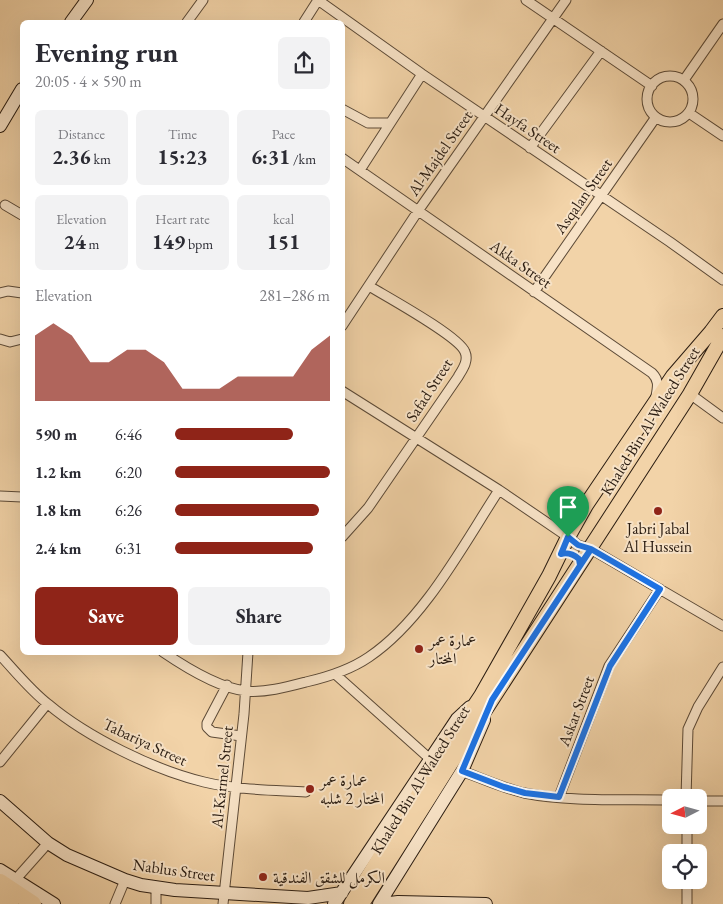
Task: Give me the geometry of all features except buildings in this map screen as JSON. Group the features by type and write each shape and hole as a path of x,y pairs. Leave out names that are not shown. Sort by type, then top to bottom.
{"highway":[{"path":"0,882 33,904"},
{"path":"0,898 10,904"}],"main road":[{"name":"Khaled Bin Al-Waleed Street","path":"486,698 586,505 673,376 723,316"},
{"name":"Khaled Bin Al-Waleed Street","path":"346,899 591,549 690,394 723,336"},
{"path":"673,376 685,380 690,394"},
{"path":"561,554 568,553 574,555 579,559 580,565"},
{"name":"Khaled Bin Al-Waleed Street","path":"362,904 460,738"}],"street":[{"path":"72,20 87,0"},
{"path":"188,20 203,0"},
{"path":"305,20 318,0"},
{"name":"Hayfa Street","path":"318,0 484,117 723,280"},
{"path":"526,0 652,86"},
{"name":"Al-Majdel Street","path":"345,322 418,211 566,0"},
{"path":"684,80 723,24"},
{"path":"530,148 601,51"},
{"path":"360,170 422,74"},
{"path":"670,76 684,80 690,87 693,96 689,113 682,119 673,122 664,121 656,117 650,110 648,102 648,94 652,86 663,77 670,76"},
{"path":"0,126 20,96"},
{"path":"345,111 368,123 389,123"},
{"path":"689,113 723,136"},
{"name":"Asqalan Street","path":"534,292 656,117"},
{"name":"Akka Street","path":"345,160 652,373 657,378 658,383 652,408"},
{"path":"5,205 20,214"},
{"name":"Safad Street","path":"345,534 368,508 464,366 466,358 465,351 444,332 369,286"},
{"path":"0,293 8,291 20,294"},
{"path":"1,343 20,340"},
{"path":"345,394 499,490 578,545 591,549 723,626"},
{"path":"690,394 723,418"},
{"path":"168,655 201,674 246,691 286,687 335,674 368,658 407,624 433,592 499,490"},
{"path":"0,496 20,497"},
{"name":"Askar Street","path":"559,797 610,666 660,589"},
{"name":"Tabariya Street","path":"0,655 47,704 89,732 130,754 184,777 236,788 306,792"},
{"name":"Al-Karmel Street","path":"224,898 242,736 248,655"},
{"path":"686,789 688,728 698,707 723,667"},
{"path":"335,674 430,759"},
{"path":"227,685 207,723 207,727 212,732 242,736"},
{"name":"Khaled Bin Al-Waleed Street","path":"334,904 346,899 430,759 457,719 486,698"},
{"name":"Khaled Bin Al-Waleed Street","path":"380,904 462,771 486,698"},
{"path":"0,762 47,704"},
{"path":"462,771 525,793 559,797 662,800"},
{"name":"Nablus Street","path":"0,801 48,843 67,855 125,880 224,898 313,901 346,899"},
{"path":"708,801 723,802"},
{"path":"16,879 48,843"},
{"path":"0,870 54,904"},
{"path":"115,904 125,880"},
{"path":"156,887 156,904"},
{"path":"389,888 397,896 410,902"},
{"path":"687,889 687,904"},
{"path":"380,904 410,902 486,904"}],"place":[{"name":"Jabri Jabal Al Hussein","path":"658,511"},
{"name":"عمارة عمر المختار","path":"419,649"},
{"name":"عمارة عمر المختار 2 شلبه","path":"310,789"},
{"name":"الكرمل للشقق الفندقية","path":"263,877"}],"route":[{"path":"568,537 561,554 568,553 574,555 579,559 580,565 591,549 660,589 610,666 559,797 525,793 500,786 462,771 492,700 591,549 574,543 568,537"}]}
